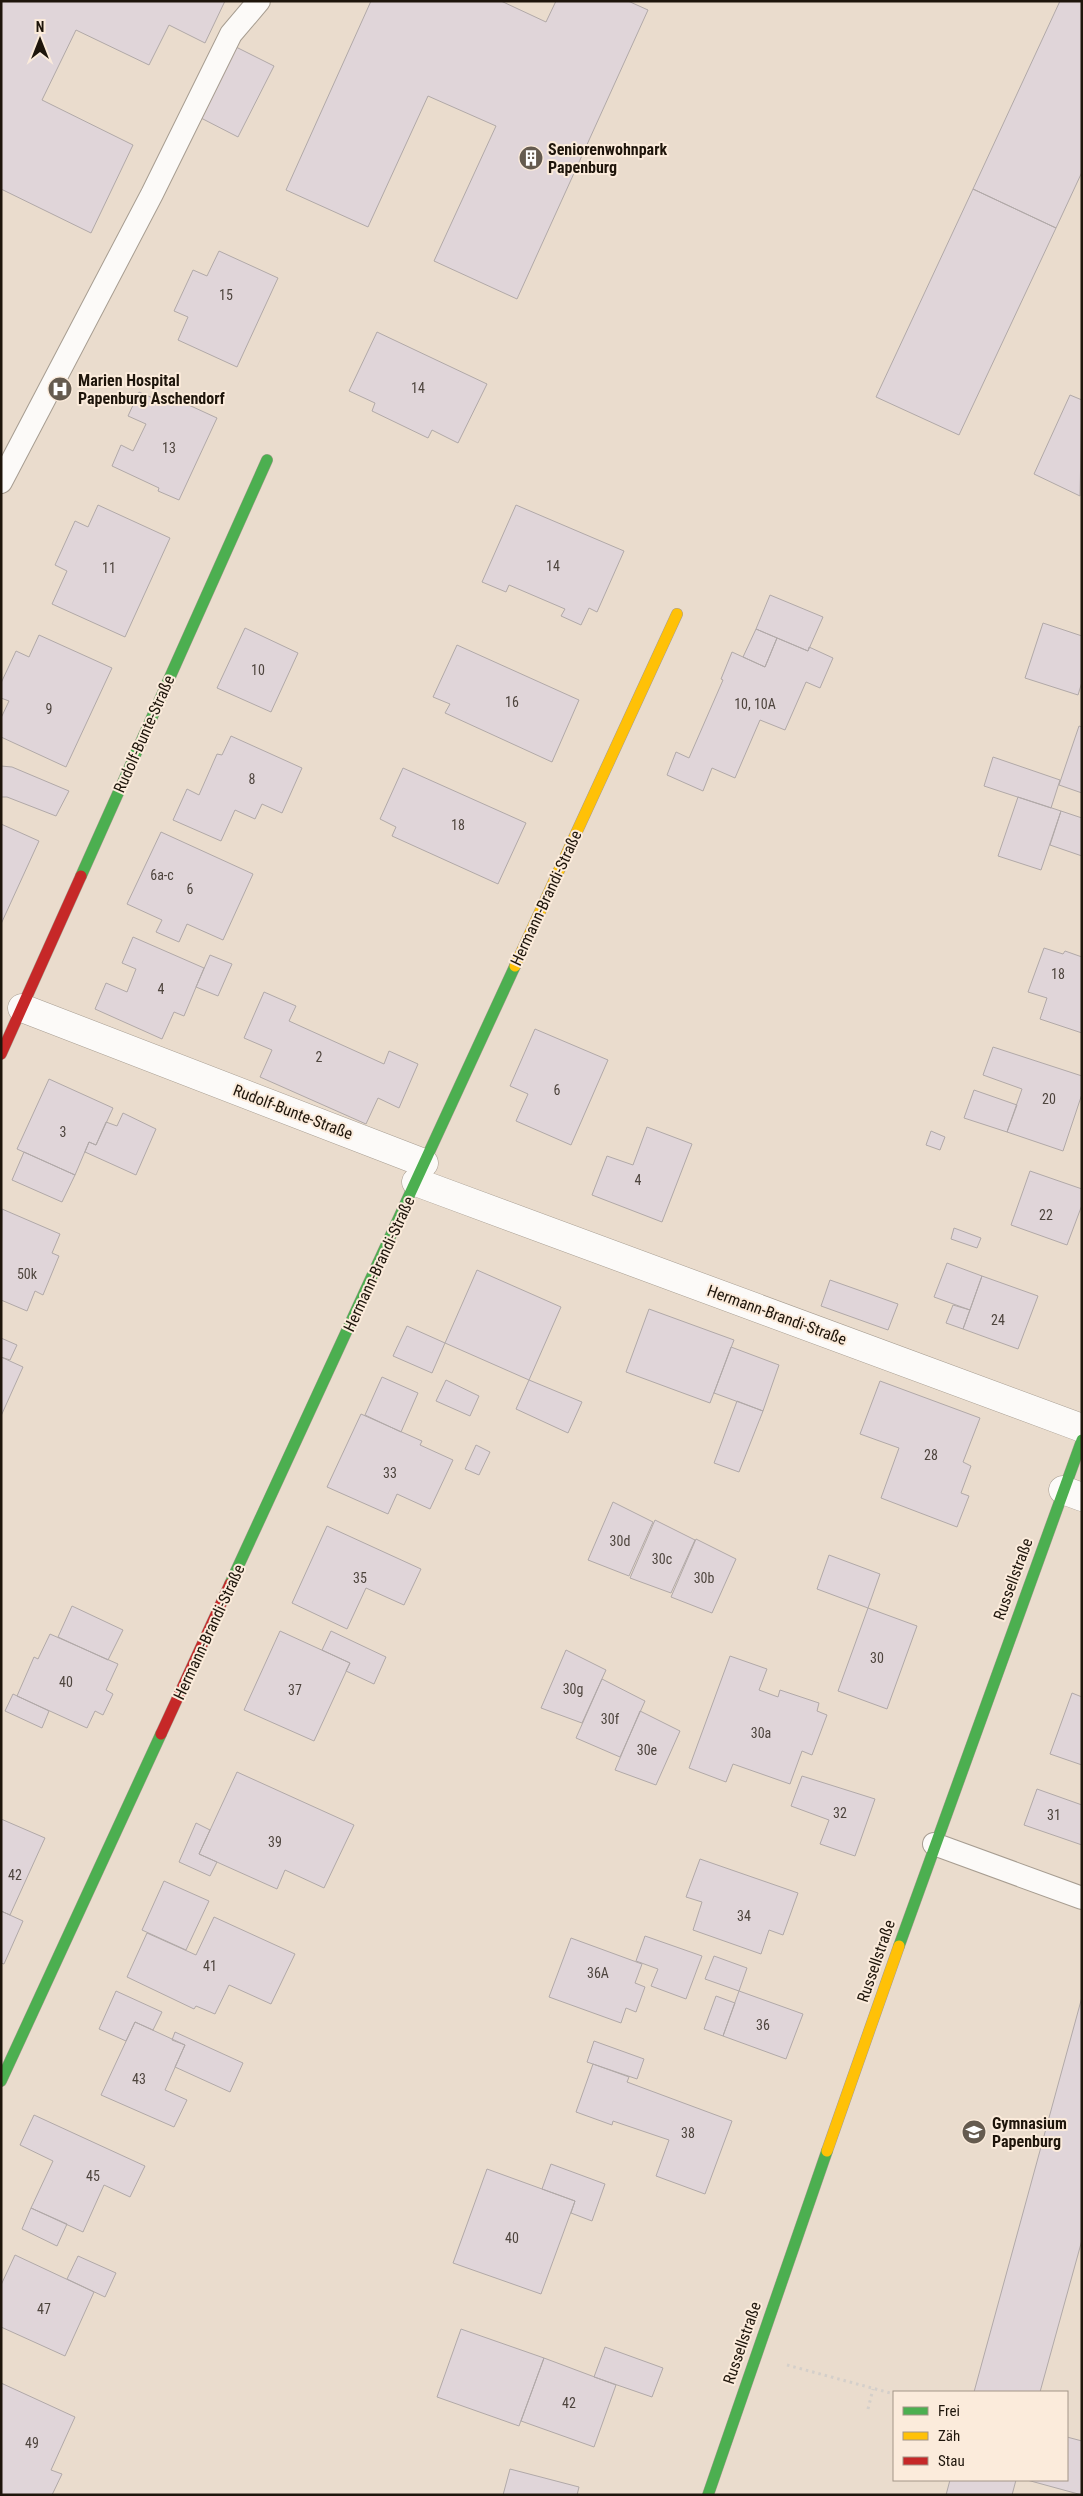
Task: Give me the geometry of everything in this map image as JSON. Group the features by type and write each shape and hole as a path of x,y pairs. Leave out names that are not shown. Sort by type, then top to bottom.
{"street":[{"name":"Rudolf-Bunte-Straße","path":"1,1054 267,460"},
{"name":"Hermann-Brandi-Straße","path":"1,2081 678,614"},
{"name":"Rudolf-Bunte-Straße","path":"22,1008 420,1173"},
{"name":"Hermann-Brandi-Straße","path":"420,1173 1082,1428"},
{"name":"Russellstraße","path":"708,2495 934,1844 1072,1494 1082,1440"}],"lane":[{"path":"1,482 152,194 230,34 258,1"},
{"path":"934,1844 1082,1898"}],"path":[{"path":"755,2357 893,2394"},
{"path":"868,2408 873,2389"}],"building":[{"path":"1,1 225,1 205,43 169,25 149,65 76,30 42,100 133,145 91,233 1,189"},
{"name":"Seniorenwohnpark Papenburg","path":"371,1 501,1 546,22 556,1 628,1 648,10 517,299 434,261 496,126 428,96 368,227 286,190"},
{"path":"1060,1 1082,1 1082,172 1056,228 973,189"},
{"path":"236,47 274,66 238,137 201,118"},
{"path":"973,189 1056,228 959,435 876,397"},
{"path":"219,251 278,278 237,367 178,340 188,317 174,311 193,270 207,276"},
{"path":"377,332 487,384 458,443 432,430 428,438 372,411 375,403 349,391"},
{"path":"139,392 164,403 167,395 217,418 179,500 158,491 159,488 112,466 121,445 133,451 146,424 128,416"},
{"path":"1070,395 1082,400 1080,496 1034,474"},
{"path":"98,505 170,538 125,637 52,604 67,571 55,565 75,521 88,527"},
{"path":"516,505 624,551 597,612 589,608 581,625 561,616 565,609 509,585 506,592 482,582"},
{"path":"770,595 823,617 808,651 756,629"},
{"path":"1043,623 1082,636 1082,682 1078,695 1025,678"},
{"path":"245,628 298,653 271,712 217,688"},
{"path":"756,629 777,638 765,667 743,657"},
{"path":"39,635 112,668 66,767 1,737 1,718 9,701 1,698 1,683 16,651 29,657"},
{"path":"777,638 808,651 809,647 833,658 820,688 806,682 785,730 760,720 735,778 712,768 703,791 667,775 676,752 689,758 723,680 721,679 732,652 765,667"},
{"path":"457,645 579,700 552,762 445,713 450,704 433,697"},
{"path":"1079,726 1082,727 1082,793 1059,785"},
{"path":"231,736 302,768 282,813 262,804 255,819 235,810 221,841 173,820 187,789 199,795 217,754 222,755"},
{"path":"993,757 1060,780 1051,808 984,786"},
{"path":"1,766 12,767 69,791 56,816 7,797 1,797"},
{"path":"403,768 526,823 498,884 392,836 396,827 380,819"},
{"path":"1018,797 1061,811 1041,870 998,856"},
{"path":"1061,811 1082,818 1082,856 1050,845"},
{"path":"1,824 39,841 1,924"},
{"path":"161,832 253,874 223,940 187,924 179,942 156,932 162,920 127,904"},
{"path":"133,937 204,968 184,1016 174,1012 162,1039 95,1009 106,983 127,992 136,969 122,963"},
{"path":"1044,948 1063,954 1065,951 1082,957 1082,1033 1040,1019 1047,998 1028,992"},
{"path":"210,955 232,964 218,996 196,987"},
{"path":"264,992 296,1006 289,1021 384,1064 389,1051 418,1064 399,1108 378,1098 366,1124 260,1077 272,1050 244,1038"},
{"path":"535,1029 608,1060 571,1145 516,1121 528,1094 510,1086"},
{"path":"993,1047 1082,1076 1082,1094 1063,1151 1007,1132 1022,1089 983,1075"},
{"path":"49,1079 113,1108 96,1145 89,1142 75,1175 17,1149"},
{"path":"974,1090 1017,1105 1007,1132 964,1118"},
{"path":"123,1113 156,1129 136,1175 85,1152 89,1142 96,1145 106,1122 117,1126"},
{"path":"647,1127 692,1144 662,1222 592,1195 607,1156 633,1165"},
{"path":"931,1131 945,1137 940,1150 926,1145"},
{"path":"24,1152 75,1175 62,1202 12,1180"},
{"path":"1030,1171 1082,1189 1082,1205 1067,1245 1011,1225"},
{"path":"2,1209 60,1234 52,1253 59,1256 43,1295 35,1291 27,1311 1,1300"},
{"path":"954,1228 981,1238 977,1248 951,1239"},
{"path":"947,1263 982,1276 970,1310 934,1297"},
{"path":"477,1270 561,1307 529,1380 445,1343"},
{"path":"982,1276 1038,1296 1018,1349 963,1329"},
{"path":"830,1280 898,1304 888,1330 821,1306"},
{"path":"953,1305 970,1310 963,1329 946,1323"},
{"path":"649,1309 734,1340 710,1403 626,1372"},
{"path":"407,1326 445,1343 432,1373 393,1356"},
{"path":"1,1338 17,1345 10,1360 1,1357"},
{"path":"731,1347 779,1365 763,1411 714,1393"},
{"path":"1,1357 23,1367 1,1416"},
{"path":"382,1377 418,1393 401,1432 365,1415"},
{"path":"446,1380 479,1396 470,1416 436,1401"},
{"path":"529,1380 582,1402 568,1433 516,1409"},
{"path":"880,1381 980,1418 963,1462 971,1466 961,1493 969,1496 957,1527 881,1498 899,1448 860,1434"},
{"path":"737,1401 763,1411 739,1472 714,1463"},
{"path":"361,1414 422,1441 420,1445 453,1460 430,1509 397,1494 388,1514 327,1487"},
{"path":"476,1445 490,1452 479,1475 465,1469"},
{"path":"613,1502 653,1522 629,1576 588,1560"},
{"path":"655,1520 695,1540 671,1593 630,1578"},
{"path":"327,1526 421,1569 404,1605 366,1588 347,1629 292,1603"},
{"path":"696,1539 736,1559 712,1613 671,1597"},
{"path":"829,1555 880,1574 868,1608 817,1589"},
{"path":"72,1606 123,1630 108,1660 58,1637"},
{"path":"868,1608 917,1626 887,1709 838,1691"},
{"path":"280,1631 350,1663 314,1741 244,1710"},
{"path":"331,1631 386,1657 374,1684 346,1671 350,1663 322,1650"},
{"path":"50,1634 118,1664 106,1690 113,1694 103,1715 95,1711 87,1728 17,1696 34,1657 38,1659"},
{"path":"566,1650 606,1670 582,1723 541,1708"},
{"path":"730,1656 767,1669 759,1690 778,1697 780,1690 819,1703 817,1711 827,1715 812,1755 802,1751 790,1784 733,1764 726,1782 689,1768"},
{"path":"602,1679 645,1701 620,1757 576,1738"},
{"path":"1072,1693 1082,1697 1082,1765 1050,1754"},
{"path":"13,1694 49,1711 42,1728 5,1711"},
{"path":"640,1711 680,1731 656,1785 615,1770"},
{"path":"237,1772 354,1825 324,1888 285,1870 277,1889 199,1854"},
{"path":"802,1776 875,1799 855,1856 820,1844 829,1820 791,1806"},
{"path":"1037,1789 1082,1805 1082,1845 1024,1825"},
{"path":"1,1819 45,1838 10,1915 1,1911"},
{"path":"196,1823 210,1830 199,1854 217,1862 210,1876 179,1862"},
{"path":"700,1859 798,1893 783,1935 769,1930 761,1954 693,1930 702,1902 686,1897"},
{"path":"164,1881 209,1901 186,1950 142,1930"},
{"path":"1,1911 23,1921 4,1964 1,1963"},
{"path":"214,1917 295,1954 271,2004 229,1985 215,2014 196,2006 194,2009 127,1977 147,1933 196,1955"},
{"path":"645,1936 702,1956 686,1999 651,1986 658,1969 636,1961"},
{"path":"571,1938 642,1964 635,1983 645,1987 636,2012 626,2008 621,2023 549,1997"},
{"path":"714,1956 747,1968 739,1991 705,1979"},
{"path":"116,1991 162,2012 153,2030 135,2022 126,2041 99,2029"},
{"path":"739,1991 803,2014 786,2059 723,2036"},
{"path":"716,1996 735,2003 723,2036 704,2029"},
{"path":"1082,1997 1082,2240 1040,2391 974,2391"},
{"path":"135,2022 185,2045 165,2090 187,2100 174,2127 101,2095"},
{"path":"175,2032 243,2063 230,2092 175,2067 185,2045 172,2040"},
{"path":"594,2041 644,2059 637,2079 587,2062"},
{"path":"593,2064 629,2077 627,2082 732,2121 705,2194 656,2176 669,2140 613,2121 612,2125 576,2112"},
{"path":"34,2115 145,2166 130,2197 104,2185 83,2232 31,2208 53,2161 20,2145"},
{"path":"551,2164 605,2184 592,2221 571,2213 575,2201 542,2189"},
{"path":"487,2169 575,2201 541,2294 453,2263"},
{"path":"31,2208 67,2224 57,2246 22,2229"},
{"path":"15,2255 94,2292 65,2356 1,2327 1,2285"},
{"path":"78,2256 116,2273 105,2297 67,2279"},
{"path":"461,2329 544,2358 519,2426 437,2397"},
{"path":"605,2347 663,2368 652,2397 594,2377"},
{"path":"544,2358 616,2385 594,2447 521,2421"},
{"path":"1,2383 75,2417 51,2470 62,2474 52,2495 1,2495"},
{"path":"1068,2437 1082,2441 1082,2495 1031,2481 1068,2481"},
{"path":"510,2469 579,2487 577,2495 503,2495"},
{"path":"950,2481 1016,2481 1012,2495 946,2495"}],"traffic: fast":[{"path":"81,876 267,460"},
{"path":"230,1584 515,966"},
{"path":"899,1946 1082,1440"},
{"path":"1,2081 161,1734"},
{"path":"708,2495 827,2151"}],"traffic: slow":[{"path":"515,966 677,614"},
{"path":"827,2151 899,1946"}],"traffic: jam":[{"path":"1,1054 81,876"},
{"path":"161,1734 230,1584"}],"place":[{"name":"Seniorenwohnpark Papenburg","path":"531,158"},
{"name":"Marien Hospital Papenburg Aschendorf","path":"60,389"},
{"name":"Gymnasium Papenburg","path":"974,2132"}]}
